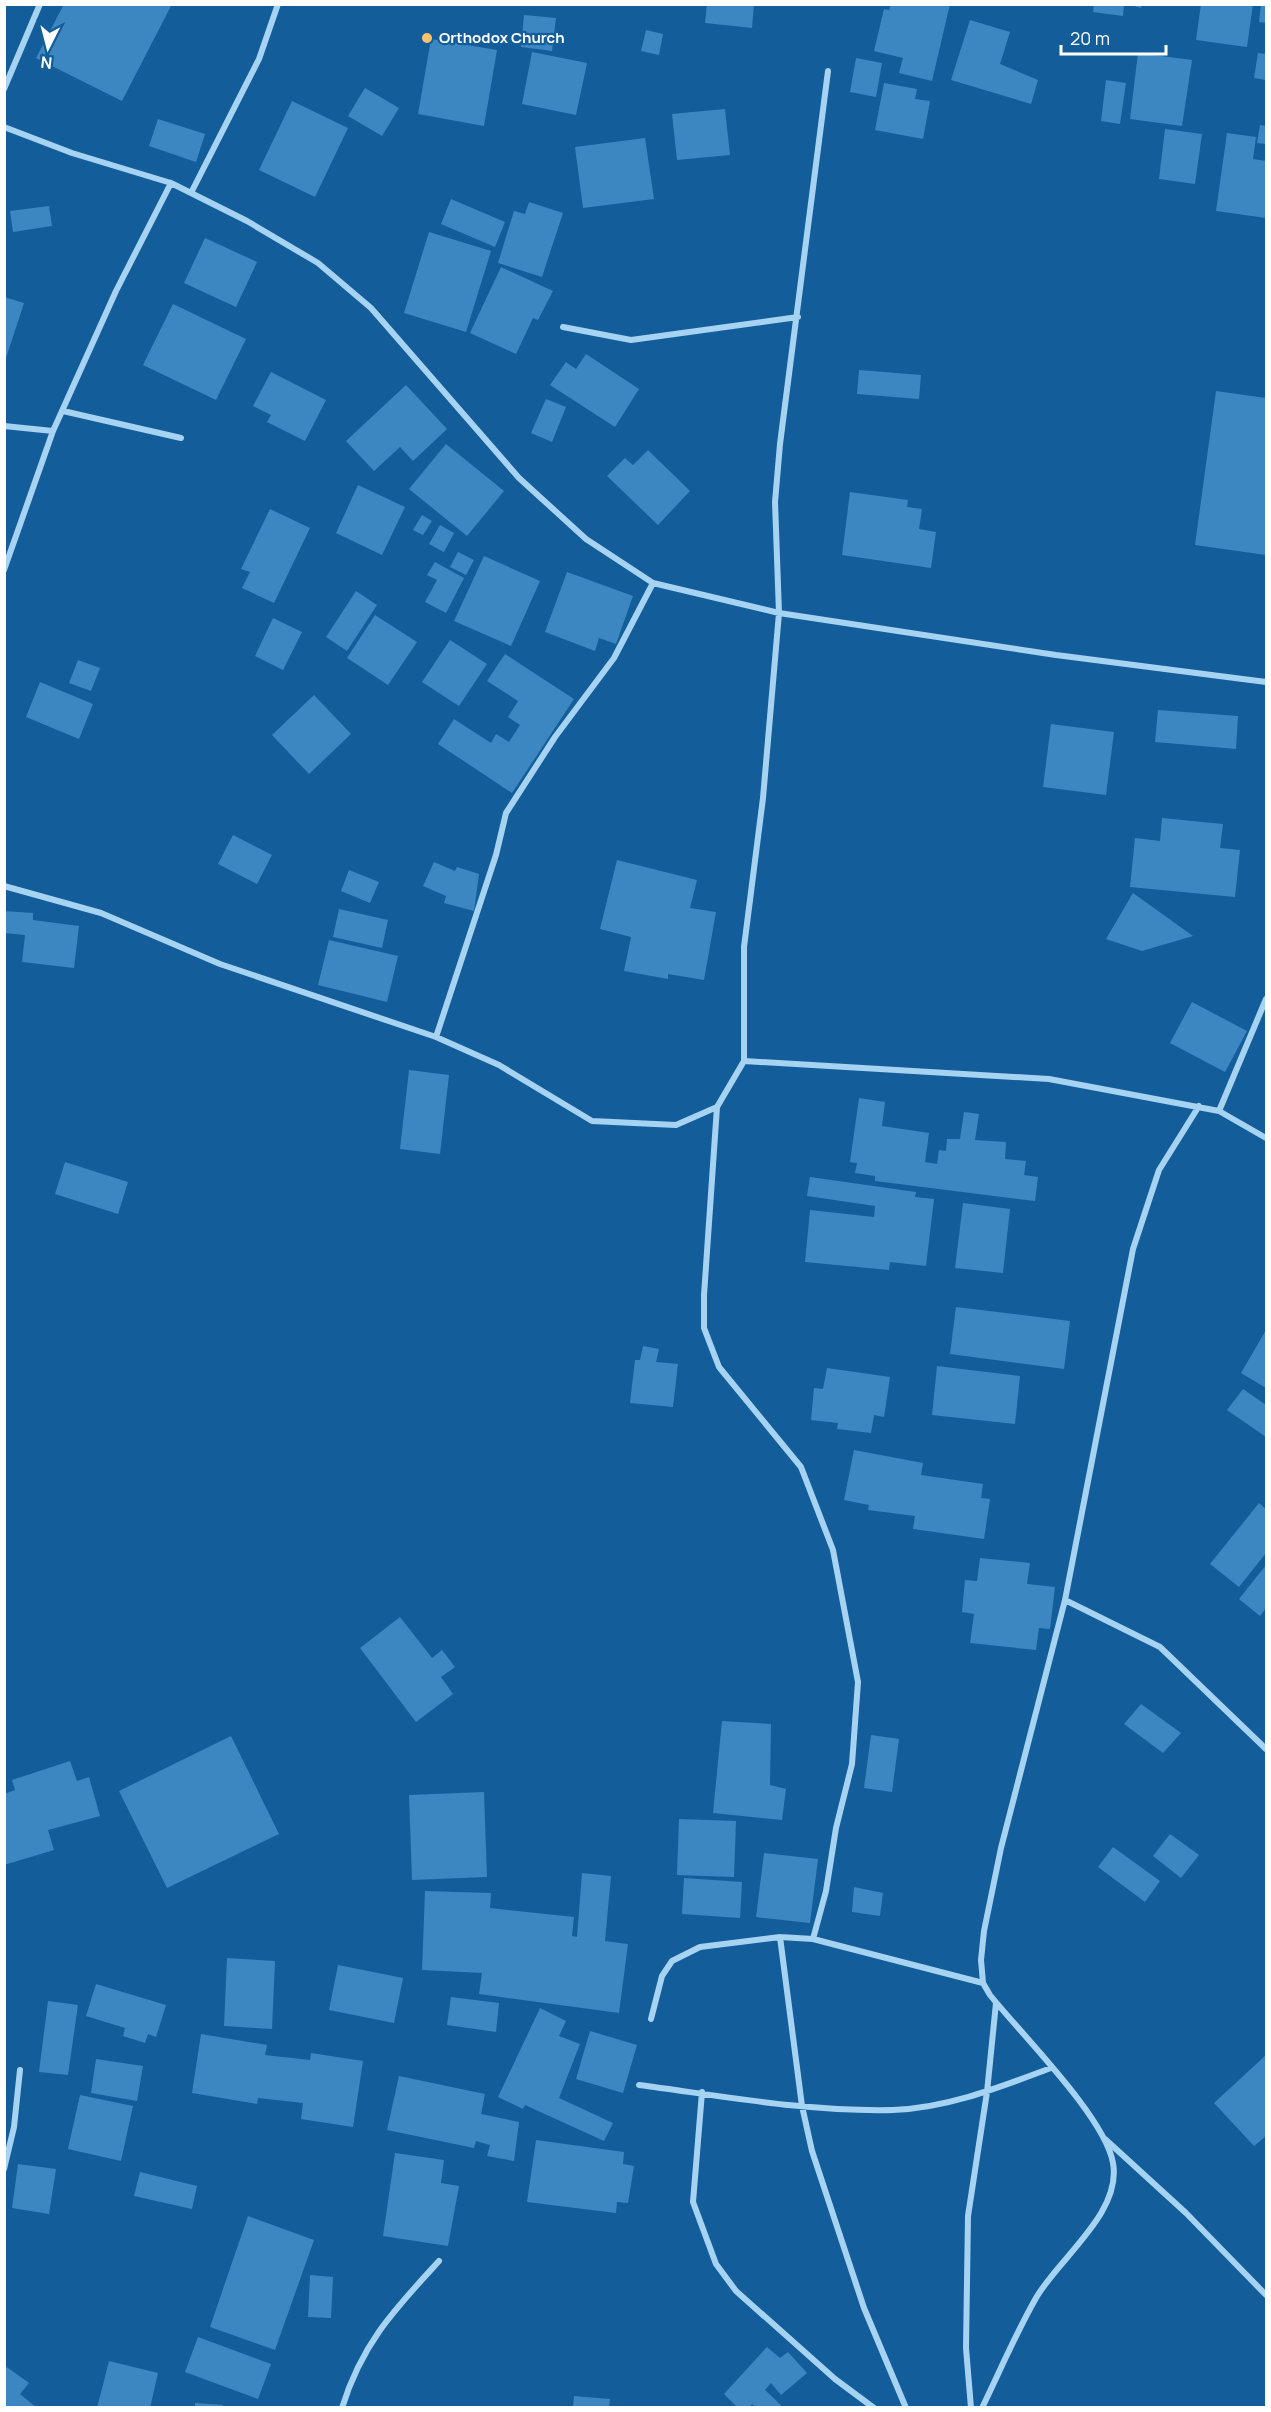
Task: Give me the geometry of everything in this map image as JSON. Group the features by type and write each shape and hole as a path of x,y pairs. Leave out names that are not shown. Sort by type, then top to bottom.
{"street":[{"path":"4,89 40,4"},
{"path":"191,193 259,59 278,4"},
{"path":"813,1939 826,1891 836,1828 852,1764 858,1682 833,1550 801,1467 719,1367 704,1328 704,1295 717,1107 744,1061 744,947 763,798 779,614 775,502 780,444 828,71"},
{"path":"4,127 72,153 171,183 247,221 318,263 371,308 519,478 586,539 653,583 779,614 1033,652 1266,681"},
{"path":"4,570 53,431 116,291 171,183"},
{"path":"563,327 631,340 798,317"},
{"path":"63,411 181,438"},
{"path":"4,426 53,431"},
{"path":"436,1037 496,855 506,813 555,737 614,658 653,583"},
{"path":"4,886 100,913 220,964 436,1037 499,1065 592,1120 676,1125 717,1107"},
{"path":"1219,1111 1266,999"},
{"path":"744,1061 1048,1079 1219,1111 1266,1138"},
{"path":"1199,1106 1159,1170 1133,1249 1065,1600 999,1858 984,1931 981,1960 983,1983 996,2003 1076,2097 1104,2138 1186,2213 1266,2295"},
{"path":"1065,1600 1160,1647 1266,1749"},
{"path":"651,2019 662,1976 672,1961 700,1947 780,1937 813,1939 983,1983"},
{"path":"780,1937 802,2106 812,2151 864,2308 906,2408"},
{"path":"971,2408 966,2348 969,2216 987,2092 996,2003"},
{"path":"639,2085 802,2106 894,2110 948,2102 987,2092 1051,2068"},
{"path":"4,2169 14,2127 20,2070"},
{"path":"702,2092 693,2202 716,2264 736,2291 835,2379 874,2408"},
{"path":"982,2408 1037,2296 1104,2209 1111,2187 1113,2164 1104,2138"},
{"path":"342,2408 358,2364 385,2320 439,2261"}],"building":[{"path":"64,4 172,4 122,101 36,58"},
{"path":"707,4 754,4 752,28 705,23"},
{"path":"891,4 950,4 932,81 899,73 903,58 874,51 884,9 889,10"},
{"path":"1094,4 1124,4 1123,16 1093,12"},
{"path":"1127,4 1142,4 1141,8"},
{"path":"1201,4 1253,4 1247,47 1196,40"},
{"path":"1261,4 1266,4 1266,23 1259,22"},
{"path":"524,15 556,18 552,51 521,47"},
{"path":"970,20 1010,32 1000,64 1038,80 1031,104 951,80"},
{"path":"646,30 663,34 659,55 641,51"},
{"path":"431,39 497,50 484,126 418,114"},
{"path":"532,52 587,63 576,115 522,104"},
{"path":"1138,53 1192,60 1182,126 1130,119"},
{"path":"1258,53 1266,54 1266,80 1254,78"},
{"path":"856,58 882,63 876,97 850,92"},
{"path":"1106,80 1126,83 1120,124 1101,121"},
{"path":"884,83 917,89 915,99 930,101 923,139 875,130"},
{"path":"365,88 399,108 382,136 348,116"},
{"path":"292,101 348,128 315,197 259,170"},
{"path":"725,109 730,155 677,160 672,114"},
{"path":"158,119 205,134 196,162 149,146"},
{"path":"1260,125 1266,126 1266,144 1257,143"},
{"path":"1165,129 1202,134 1195,184 1159,179"},
{"path":"1227,133 1256,137 1253,159 1266,161 1266,218 1216,211"},
{"path":"645,138 654,199 583,208 575,147"},
{"path":"451,199 505,222 495,247 441,224"},
{"path":"529,202 563,213 542,277 498,263 514,211 525,214"},
{"path":"49,206 52,226 13,232 10,211"},
{"path":"429,232 491,251 466,332 404,313"},
{"path":"205,238 257,262 236,307 184,283"},
{"path":"501,267 553,291 538,320 533,318 516,354 470,333"},
{"path":"4,297 24,303 5,361 4,361"},
{"path":"173,304 246,339 216,400 143,365"},
{"path":"586,354 639,389 615,427 550,385 566,362 576,369"},
{"path":"859,370 921,375 919,399 857,394"},
{"path":"271,372 326,400 305,441 267,422 271,415 253,406"},
{"path":"406,385 447,429 413,461 400,447 374,471 346,441"},
{"path":"1216,391 1266,398 1266,555 1195,545"},
{"path":"546,399 566,407 552,442 531,433"},
{"path":"446,444 504,491 467,536 409,489"},
{"path":"648,450 690,491 658,525 607,476 625,458 633,465"},
{"path":"358,485 405,507 382,555 336,533"},
{"path":"850,492 908,500 907,507 922,509 919,529 936,532 931,568 842,555"},
{"path":"270,509 310,528 274,603 242,588 250,572 241,569"},
{"path":"422,515 432,521 423,535 413,530"},
{"path":"440,525 454,533 444,552 429,544"},
{"path":"458,552 474,560 466,575 450,567"},
{"path":"484,556 540,581 511,646 454,621"},
{"path":"435,562 464,578 446,613 425,602 437,580 427,575"},
{"path":"567,572 633,596 616,644 599,638 595,651 545,632"},
{"path":"356,591 377,605 347,651 326,637"},
{"path":"375,615 417,642 388,685 347,658"},
{"path":"273,618 302,632 283,670 255,656"},
{"path":"450,640 487,664 459,706 422,682"},
{"path":"505,654 574,699 512,793 438,744 454,719 491,743 496,734 509,742 520,725 508,717 518,701 487,681"},
{"path":"78,660 100,668 91,691 69,683"},
{"path":"40,682 93,704 79,739 26,717"},
{"path":"314,695 351,734 309,774 272,735"},
{"path":"1158,710 1238,716 1236,749 1155,742"},
{"path":"1051,724 1114,732 1106,795 1043,787"},
{"path":"1162,818 1223,824 1220,848 1240,850 1235,897 1130,887 1135,838 1160,841"},
{"path":"233,835 272,855 257,884 218,864"},
{"path":"617,860 697,880 690,908 716,912 704,980 668,974 668,979 624,971 631,937 600,929"},
{"path":"434,862 455,871 457,867 479,874 474,911 444,903 446,896 423,886"},
{"path":"349,870 379,882 370,903 341,891"},
{"path":"1133,893 1193,936 1142,951 1106,939"},
{"path":"339,909 388,920 382,948 333,937"},
{"path":"4,911 33,913 33,920 79,926 74,968 22,962 25,935 4,933"},
{"path":"329,940 398,956 387,1002 318,985"},
{"path":"1192,1002 1247,1031 1225,1072 1170,1043"},
{"path":"409,1070 449,1075 440,1154 400,1149"},
{"path":"859,1098 885,1102 882,1126 929,1133 925,1162 937,1164 939,1150 946,1151 947,1139 960,1139 964,1112 979,1114 975,1140 1006,1142 1005,1159 1026,1161 1024,1175 1038,1177 1035,1201 875,1181 875,1176 855,1173 857,1163 850,1162"},
{"path":"65,1162 128,1182 118,1214 55,1194"},
{"path":"810,1177 916,1192 915,1197 934,1199 926,1266 890,1262 889,1270 805,1262 810,1210 874,1217 875,1206 807,1196"},
{"path":"963,1203 1010,1209 1003,1273 955,1268"},
{"path":"956,1307 1070,1321 1064,1369 950,1354"},
{"path":"1266,1330 1266,1388 1241,1373"},
{"path":"643,1346 659,1349 656,1362 678,1364 673,1407 630,1403 635,1360 640,1360"},
{"path":"937,1366 1020,1376 1015,1424 932,1415"},
{"path":"827,1368 890,1377 884,1417 874,1415 871,1433 837,1429 838,1423 811,1420 814,1388 823,1389"},
{"path":"1243,1389 1266,1405 1266,1437 1227,1410"},
{"path":"854,1450 923,1463 921,1475 983,1484 981,1498 990,1499 984,1539 913,1529 915,1516 868,1510 869,1505 844,1500"},
{"path":"1259,1503 1266,1509 1266,1553 1239,1587 1210,1564"},
{"path":"980,1558 1030,1563 1027,1584 1055,1587 1050,1629 1039,1628 1036,1650 970,1643 974,1614 962,1612 965,1580 977,1581"},
{"path":"1266,1565 1266,1608 1260,1616 1239,1599"},
{"path":"400,1617 432,1658 442,1650 455,1667 441,1677 453,1694 416,1722 360,1648"},
{"path":"1141,1704 1181,1733 1163,1753 1124,1724"},
{"path":"722,1721 771,1724 770,1785 786,1789 782,1820 713,1813"},
{"path":"871,1735 899,1739 892,1792 864,1788"},
{"path":"231,1736 279,1834 167,1888 119,1791"},
{"path":"70,1761 77,1781 89,1777 100,1816 48,1830 54,1850 4,1865 4,1794 15,1790 12,1780"},
{"path":"484,1792 487,1877 412,1880 409,1795"},
{"path":"679,1819 736,1821 734,1877 677,1875"},
{"path":"1170,1834 1199,1855 1181,1878 1153,1856"},
{"path":"1113,1847 1160,1881 1145,1902 1098,1867"},
{"path":"764,1853 818,1859 810,1923 756,1917"},
{"path":"582,1873 611,1876 605,1941 628,1944 619,2013 479,1994 482,1973 422,1970 425,1891 491,1893 490,1908 574,1917 572,1936 577,1937"},
{"path":"684,1878 742,1882 740,1918 682,1914"},
{"path":"854,1887 883,1893 880,1916 852,1912"},
{"path":"227,1958 275,1961 272,2029 224,2026"},
{"path":"338,1965 403,1978 394,2023 329,2010"},
{"path":"96,1984 166,2005 156,2037 148,2034 145,2043 123,2036 125,2028 86,2016"},
{"path":"451,1997 499,2003 496,2032 447,2025"},
{"path":"48,2001 78,2005 68,2075 39,2072"},
{"path":"540,2008 566,2021 559,2036 580,2044 559,2098 613,2123 604,2141 525,2105 523,2109 498,2097"},
{"path":"590,2031 637,2045 623,2093 576,2079"},
{"path":"201,2034 267,2045 265,2055 310,2060 311,2053 363,2061 353,2127 301,2119 303,2103 258,2098 257,2104 192,2093"},
{"path":"1266,2055 1266,2136 1254,2146 1214,2103"},
{"path":"96,2059 143,2066 137,2101 91,2093"},
{"path":"399,2076 485,2094 481,2114 519,2122 514,2161 487,2156 490,2145 476,2141 474,2148 387,2130"},
{"path":"80,2095 133,2106 121,2161 68,2149"},
{"path":"536,2140 624,2152 623,2164 634,2166 628,2203 617,2202 616,2213 527,2202"},
{"path":"395,2153 444,2160 441,2183 459,2186 448,2246 383,2236"},
{"path":"18,2164 56,2169 49,2214 12,2208"},
{"path":"140,2172 197,2186 192,2209 134,2196"},
{"path":"248,2216 314,2240 275,2350 210,2327"},
{"path":"310,2275 333,2277 331,2318 308,2317"},
{"path":"198,2337 271,2364 258,2399 185,2372"},
{"path":"767,2347 780,2358 788,2352 807,2373 781,2395 771,2383 765,2390 784,2408 756,2408 752,2404 749,2408 738,2408 724,2394"},
{"path":"109,2361 158,2373 150,2408 97,2408"},
{"path":"4,2365 29,2383 20,2394 37,2408 4,2408"},
{"path":"574,2396 610,2399 609,2408 573,2408"},
{"path":"195,2403 223,2405 223,2408 195,2408"}],"place":[{"name":"Orthodox Church","path":"427,38"}]}
